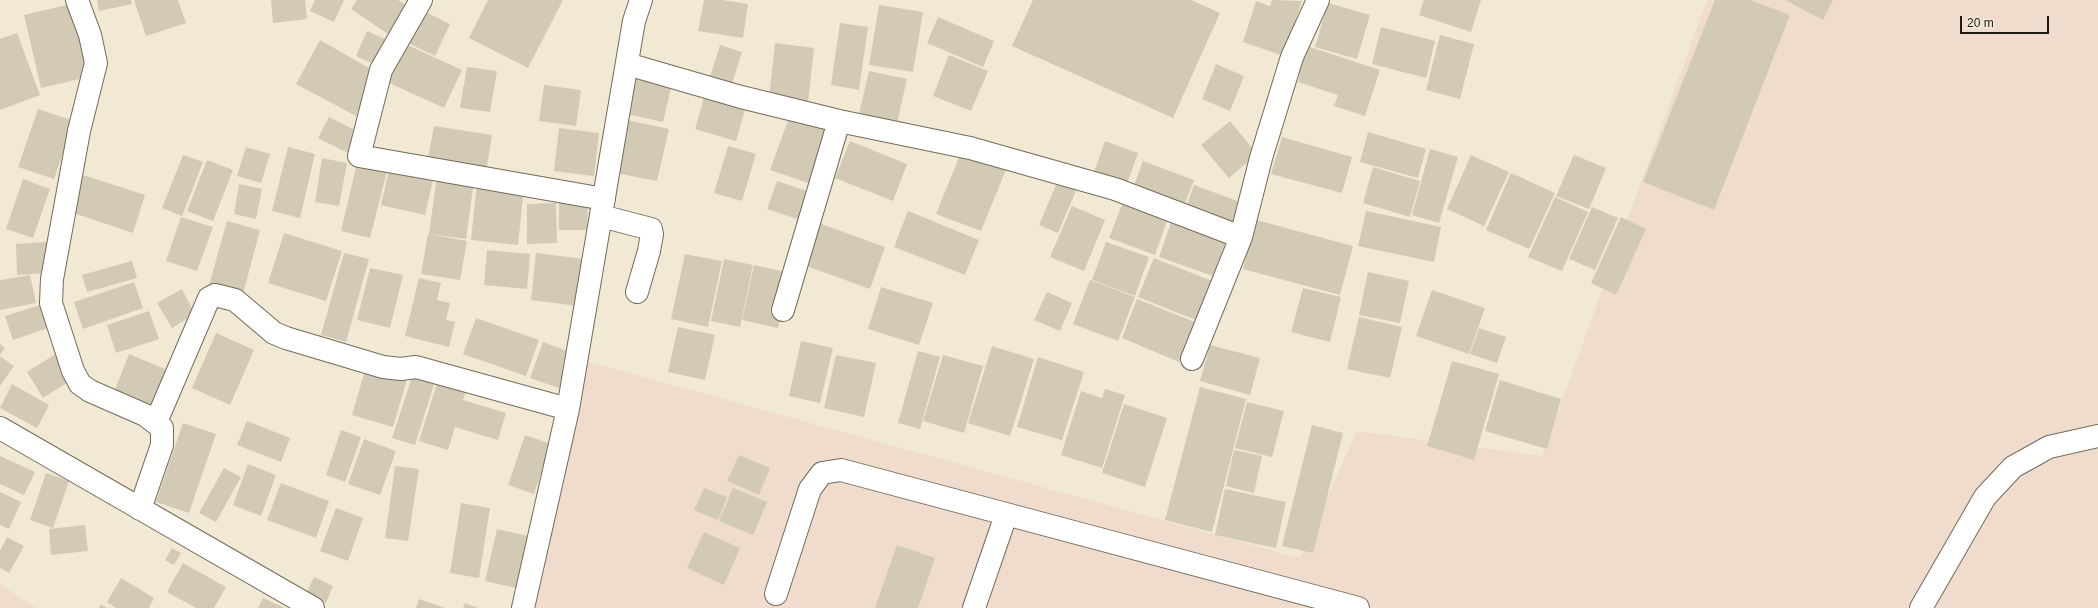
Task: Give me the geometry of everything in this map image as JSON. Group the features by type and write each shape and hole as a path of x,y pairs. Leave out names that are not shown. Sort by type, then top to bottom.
{"street":[{"path":"77,0 90,35 96,63 79,131 52,279 51,303 73,371 80,384 90,391 145,415 162,428 162,445 140,509"},
{"path":"421,0 381,70 359,156 602,207 651,229 652,234 649,251 637,292"},
{"path":"523,608 568,408 634,21 641,0"},
{"path":"1192,360 1241,237 1261,158 1292,57 1318,0"},
{"path":"627,64 741,97 839,121 970,148 1108,187 1241,237"},
{"path":"783,310 839,121"},
{"path":"156,422 209,298 215,295 235,300 274,333 286,338 382,367 400,369 416,367 568,408"},
{"path":"0,428 313,608"},
{"path":"1921,608 1985,498 2014,467 2049,447 2098,436"},
{"path":"776,594 810,489 822,473 841,470 1358,608"},
{"path":"974,608 1006,515"}],"shaded area":[{"path":"1707,0 2098,0 2098,608 523,608 586,361 1300,558 1357,431 1542,456"},
{"path":"0,584 36,608 0,608"}],"building":[{"path":"97,0 131,0 132,4 99,11"},
{"path":"134,0 178,0 186,23 146,36"},
{"path":"271,0 305,0 307,19 273,23"},
{"path":"315,0 344,0 334,22 310,11"},
{"path":"357,0 398,0 413,10 394,38 351,9"},
{"path":"488,0 563,0 528,68 469,38"},
{"path":"704,0 722,0 748,4 743,38 698,31"},
{"path":"1033,0 1191,0 1220,13 1173,118 1012,46"},
{"path":"1272,0 1302,1 1284,56 1243,42 1256,1 1270,6"},
{"path":"1424,0 1481,0 1471,32 1419,15"},
{"path":"1715,0 1750,0 1790,15 1714,210 1643,182"},
{"path":"1785,0 1833,0 1823,20"},
{"path":"1328,3 1370,15 1357,59 1315,47"},
{"path":"71,4 88,77 41,88 24,15"},
{"path":"879,5 923,12 913,72 869,65"},
{"path":"422,10 450,24 435,56 406,42"},
{"path":"938,17 994,41 983,67 927,43"},
{"path":"840,23 868,27 859,90 831,85"},
{"path":"1381,27 1435,41 1426,78 1372,64"},
{"path":"367,31 387,40 376,65 356,56"},
{"path":"17,33 40,95 0,110 0,39"},
{"path":"1440,35 1474,44 1460,99 1426,90"},
{"path":"320,40 376,72 356,116 296,84"},
{"path":"403,43 462,70 444,108 385,81"},
{"path":"775,43 814,48 808,103 769,98"},
{"path":"1301,44 1380,70 1365,116 1334,106 1338,95 1298,82 1300,74 1292,71"},
{"path":"720,45 742,52 730,90 708,83"},
{"path":"949,55 988,71 971,111 933,96"},
{"path":"1216,64 1244,76 1230,111 1202,99"},
{"path":"467,67 497,71 490,112 460,108"},
{"path":"869,71 907,79 897,123 859,114"},
{"path":"631,75 672,84 663,122 622,113"},
{"path":"544,85 581,90 576,126 539,121"},
{"path":"705,94 746,106 736,141 695,129"},
{"path":"38,109 74,121 54,179 18,167"},
{"path":"790,115 830,130 811,184 770,170"},
{"path":"329,117 359,132 348,153 318,138"},
{"path":"627,120 669,129 657,181 616,173"},
{"path":"1230,121 1257,154 1229,178 1201,145"},
{"path":"434,126 492,135 486,173 427,163"},
{"path":"559,128 599,133 594,176 554,171"},
{"path":"1368,132 1426,149 1418,178 1360,162"},
{"path":"1282,137 1352,157 1342,193 1271,174"},
{"path":"850,141 907,164 893,201 835,178"},
{"path":"1105,141 1138,153 1125,190 1092,178"},
{"path":"728,146 756,154 742,201 714,193"},
{"path":"246,147 270,154 261,183 237,176"},
{"path":"288,147 315,154 300,218 272,211"},
{"path":"1430,149 1458,157 1439,223 1412,215"},
{"path":"962,150 1007,167 981,231 936,214"},
{"path":"183,155 203,162 182,216 162,208"},
{"path":"1471,155 1509,172 1484,226 1447,209"},
{"path":"1574,155 1606,168 1589,209 1556,196"},
{"path":"322,158 347,163 339,206 315,202"},
{"path":"207,160 233,170 213,221 187,211"},
{"path":"1143,161 1194,180 1181,213 1131,194"},
{"path":"357,163 387,171 370,238 341,231"},
{"path":"1373,167 1420,181 1410,217 1363,203"},
{"path":"389,170 433,180 425,215 381,205"},
{"path":"1511,173 1555,193 1529,249 1486,230"},
{"path":"80,174 145,195 133,233 67,211"},
{"path":"437,176 474,181 466,239 429,234"},
{"path":"1059,178 1078,186 1058,233 1039,225"},
{"path":"23,179 50,189 33,238 6,229"},
{"path":"777,181 816,194 806,222 767,209"},
{"path":"477,183 524,188 518,245 471,240"},
{"path":"239,184 262,189 256,219 234,214"},
{"path":"1194,185 1248,205 1239,229 1185,210"},
{"path":"1555,197 1588,212 1562,271 1528,257"},
{"path":"1124,199 1169,215 1155,255 1109,238"},
{"path":"559,202 588,203 587,230 559,230"},
{"path":"556,203 557,243 527,244 527,204"},
{"path":"1072,206 1105,220 1084,271 1050,257"},
{"path":"1592,207 1618,218 1595,270 1569,259"},
{"path":"908,211 979,240 965,275 894,247"},
{"path":"1366,211 1441,227 1434,262 1358,246"},
{"path":"1174,214 1229,233 1213,276 1159,257"},
{"path":"181,217 213,227 197,271 166,261"},
{"path":"1621,217 1646,229 1616,295 1591,283"},
{"path":"1256,220 1353,246 1340,295 1243,269"},
{"path":"227,221 260,230 243,294 209,285"},
{"path":"813,221 885,247 870,289 798,263"},
{"path":"284,233 342,251 326,301 268,283"},
{"path":"428,234 467,241 460,280 421,274"},
{"path":"46,242 48,273 17,275 16,244"},
{"path":"1106,242 1149,257 1135,296 1092,280"},
{"path":"487,250 530,254 527,289 484,285"},
{"path":"344,253 369,259 346,342 321,335"},
{"path":"536,253 584,259 578,306 531,300"},
{"path":"685,254 722,261 708,327 671,319"},
{"path":"1154,258 1217,283 1201,322 1138,297"},
{"path":"724,259 753,265 740,327 711,321"},
{"path":"132,261 137,278 87,292 82,275"},
{"path":"754,265 790,273 778,328 742,320"},
{"path":"370,268 403,275 390,328 357,320"},
{"path":"1368,272 1409,281 1400,323 1359,315"},
{"path":"30,275 36,303 0,310 0,280"},
{"path":"419,278 441,283 437,300 450,303 446,320 455,322 449,347 405,336"},
{"path":"1090,280 1135,297 1118,341 1073,324"},
{"path":"134,282 143,308 83,329 74,302"},
{"path":"881,287 933,303 919,345 868,329"},
{"path":"1303,288 1341,297 1330,342 1291,332"},
{"path":"182,289 195,314 172,328 157,303"},
{"path":"1432,290 1485,308 1469,354 1416,336"},
{"path":"1047,292 1072,303 1060,331 1034,320"},
{"path":"1137,299 1195,322 1179,362 1122,338"},
{"path":"43,304 51,327 13,340 5,316"},
{"path":"149,311 159,339 116,353 107,325"},
{"path":"1359,317 1402,327 1390,378 1347,369"},
{"path":"476,318 539,340 526,376 463,354"},
{"path":"678,327 715,335 705,380 668,372"},
{"path":"1479,328 1506,337 1497,363 1470,354"},
{"path":"216,333 254,350 230,405 192,388"},
{"path":"801,341 833,348 820,403 789,396"},
{"path":"543,342 572,353 559,388 530,378"},
{"path":"0,344 5,348 0,355"},
{"path":"1210,345 1260,358 1250,395 1200,381"},
{"path":"992,346 1034,359 1010,436 968,423"},
{"path":"918,351 940,357 920,429 898,423"},
{"path":"57,353 73,379 43,398 27,372"},
{"path":"129,354 172,372 156,410 114,392"},
{"path":"836,355 876,363 864,417 824,408"},
{"path":"943,355 983,366 964,433 923,421"},
{"path":"1,357 14,366 0,386 0,358"},
{"path":"1038,357 1084,372 1062,440 1017,427"},
{"path":"1452,361 1499,374 1474,460 1427,446"},
{"path":"366,367 407,379 393,427 352,415"},
{"path":"414,371 436,378 415,445 392,438"},
{"path":"438,380 467,388 463,400 506,413 498,440 455,427 448,450 419,441"},
{"path":"1500,380 1561,399 1547,449 1485,431"},
{"path":"12,384 49,405 37,428 0,408"},
{"path":"1200,387 1246,399 1212,532 1165,520"},
{"path":"1105,389 1125,395 1102,468 1061,455 1081,391 1102,398"},
{"path":"1247,402 1284,411 1272,457 1235,448"},
{"path":"1124,404 1167,418 1145,487 1102,473"},
{"path":"247,421 290,438 281,462 237,445"},
{"path":"183,423 216,434 189,513 156,502"},
{"path":"1312,425 1343,433 1313,553 1282,546"},
{"path":"341,430 361,437 345,482 326,475"},
{"path":"525,435 551,444 534,494 508,485"},
{"path":"364,439 396,451 380,495 348,484"},
{"path":"1234,450 1262,456 1254,493 1226,486"},
{"path":"739,455 770,468 759,495 727,481"},
{"path":"0,456 35,472 24,495 0,484"},
{"path":"248,464 276,475 261,516 233,505"},
{"path":"395,466 419,469 408,541 385,538"},
{"path":"224,468 241,477 216,522 199,513"},
{"path":"46,473 69,481 53,528 30,520"},
{"path":"281,483 329,501 316,538 267,520"},
{"path":"704,488 727,497 718,520 694,510"},
{"path":"733,488 767,502 753,535 719,521"},
{"path":"1225,489 1286,502 1276,548 1215,535"},
{"path":"0,492 21,502 9,529 0,525"},
{"path":"461,503 490,508 479,578 450,573"},
{"path":"336,508 363,518 348,561 320,551"},
{"path":"85,525 88,551 51,555 49,529"},
{"path":"497,529 528,536 516,588 485,581"},
{"path":"704,532 740,548 724,585 687,568"},
{"path":"7,537 24,546 9,573 0,568 0,551"},
{"path":"897,545 935,558 918,608 875,608"},
{"path":"172,548 181,553 174,565 165,560"},
{"path":"183,563 226,587 214,608 196,608 167,592"},
{"path":"314,577 333,586 326,603 306,594"},
{"path":"121,578 154,598 149,608 116,608 107,602"},
{"path":"263,598 285,608 258,608"},
{"path":"419,599 445,608 416,608"},
{"path":"465,603 478,608 463,608"},
{"path":"101,604 107,608 99,608"}]}
